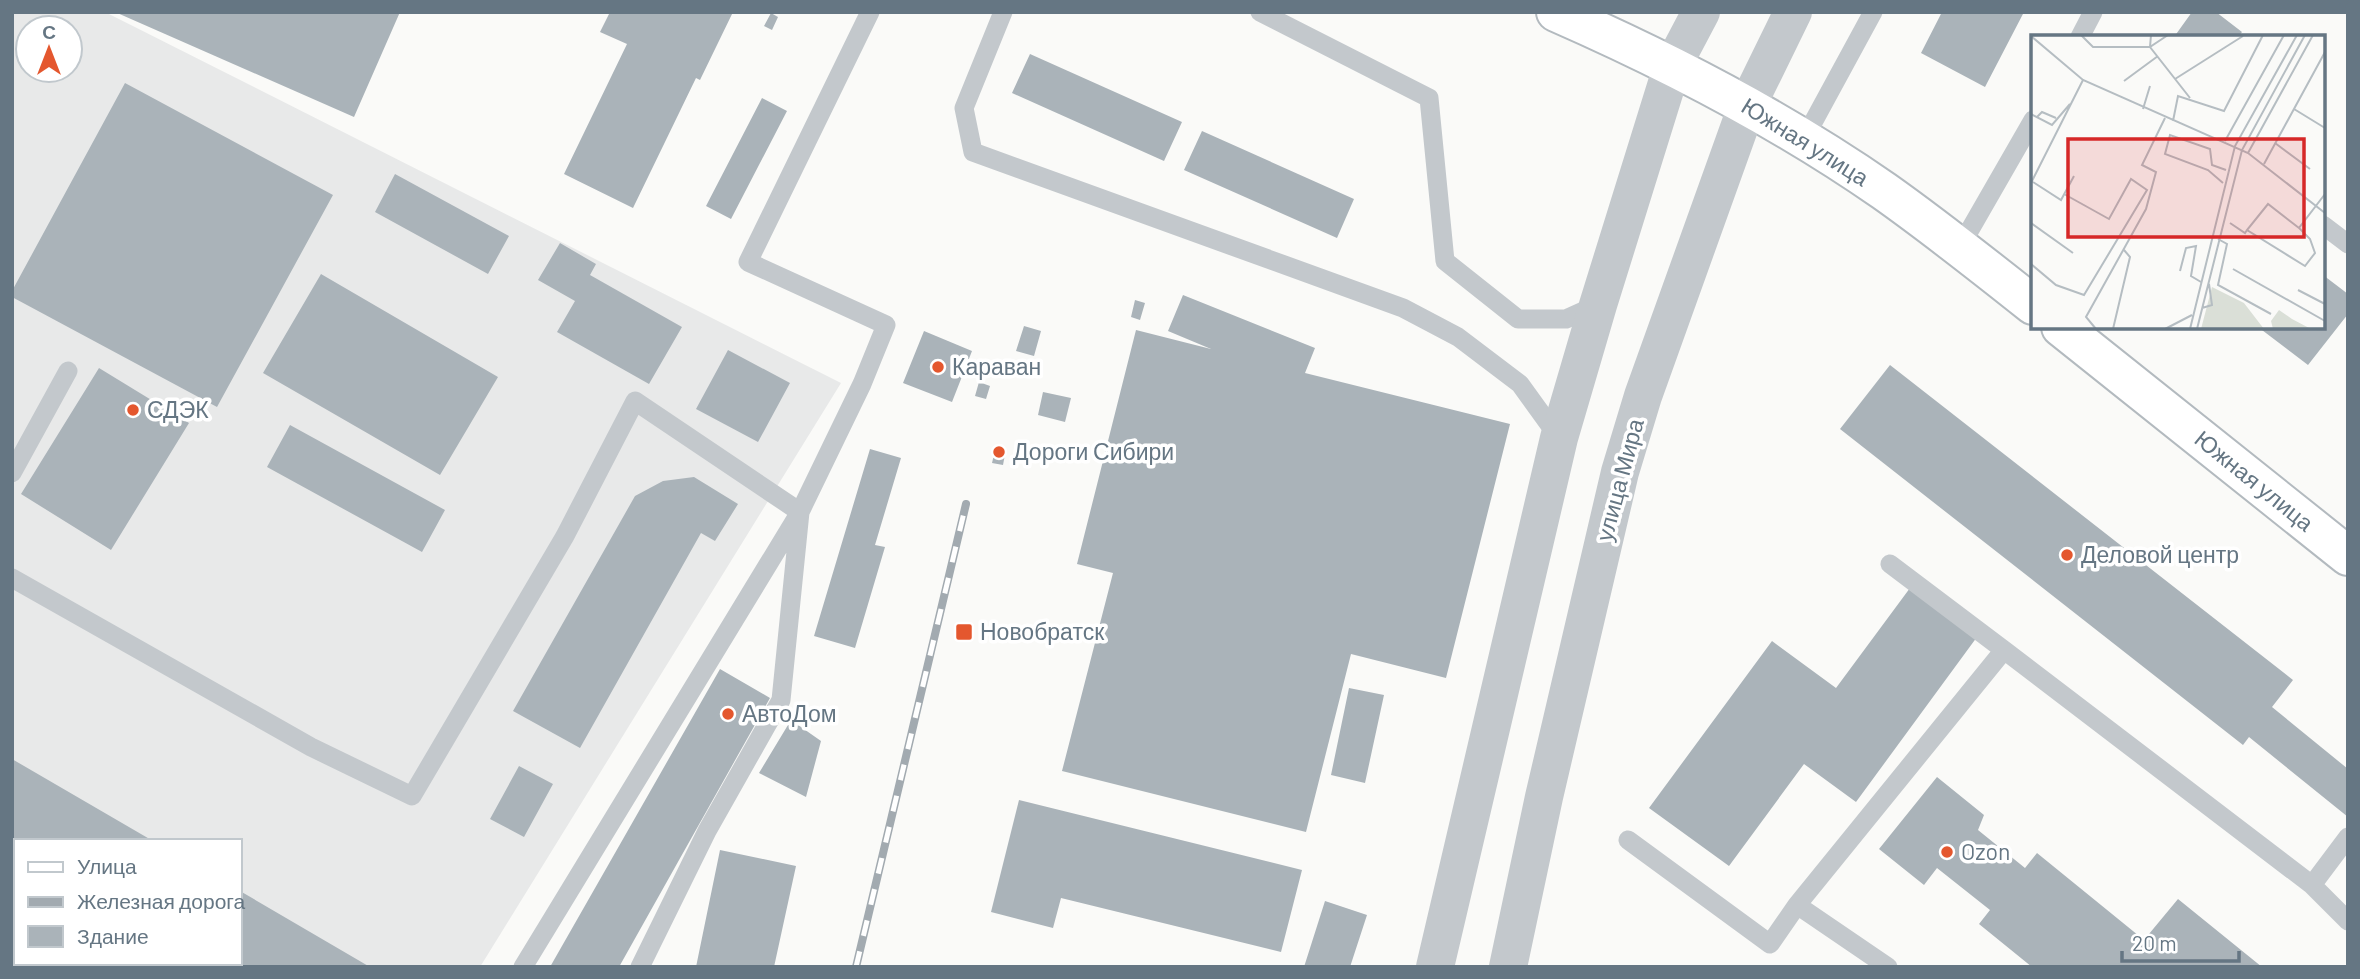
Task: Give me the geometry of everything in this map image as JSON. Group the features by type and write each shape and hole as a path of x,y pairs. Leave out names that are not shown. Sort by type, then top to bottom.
{"main road":[{"name":"Южная улица","path":"1573,16 1747,106 1804,139 1883,191 2031,303"},
{"name":"Южная улица","path":"2064,329 2348,556"}],"street":[{"path":"1435,967 1559,438 1672,67 1701,12"},
{"name":"улица Мира","path":"1508,967 1544,797 1620,472 1643,396 1747,106 1793,12"}],"lane":[{"path":"523,967 800,512 862,384 886,325 748,262 870,12"},
{"path":"1003,12 964,108 973,152 1404,309 1458,337 1520,384 1559,438"},
{"path":"1260,12 1429,98 1445,261 1517,319 1566,319 1598,304"},
{"path":"1804,139 1872,12"},
{"path":"2081,35 2093,12"},
{"path":"1960,247 2031,123"},
{"path":"2325,227 2348,244"},
{"path":"12,473 68,371"},
{"path":"12,578 311,747 412,796 565,536 635,401 800,512"},
{"path":"639,967 707,831 781,700 800,512"},
{"path":"1890,564 2312,885 2348,921"},
{"path":"1628,840 1770,944 1797,905 2004,650"},
{"path":"2312,885 2348,837"},
{"path":"1797,905 1888,967"}],"shaded area":[{"path":"12,12 105,12 841,383 480,967 12,967"}],"building":[{"path":"115,12 400,12 354,117"},
{"path":"610,12 733,12 700,80 696,78 633,208 564,174 627,44 600,32"},
{"path":"1942,12 2024,12 1985,87 1921,53"},
{"path":"2192,12 2216,12 2242,32 2240,35 2175,35"},
{"path":"771,13 778,17 772,30 764,26"},
{"path":"1030,54 1182,122 1164,161 1012,93"},
{"path":"125,83 333,195 217,407 12,297 12,291"},
{"path":"762,98 787,111 731,219 706,206"},
{"path":"1202,131 1354,199 1337,238 1184,170"},
{"path":"395,174 509,236 488,274 375,212"},
{"path":"560,243 596,264 590,275 682,327 649,384 557,332 575,301 538,280"},
{"path":"321,274 498,377 440,475 263,373"},
{"path":"2325,277 2348,294 2348,314 2308,365 2261,329 2325,329"},
{"path":"1183,295 1315,348 1305,373 1510,424 1446,678 1351,654 1306,832 1062,771 1113,573 1077,564 1136,330 1211,349 1168,331"},
{"path":"1135,300 1145,303 1140,320 1131,317"},
{"path":"1024,326 1041,331 1034,356 1016,351"},
{"name":"Караван","path":"924,331 972,351 952,402 903,383"},
{"path":"728,350 790,383 758,442 696,409"},
{"name":"Деловой центр","path":"1890,365 2293,680 2272,707 2348,769 2348,817 2249,737 2243,745 1840,429"},
{"path":"99,368 189,423 111,550 21,494"},
{"path":"979,382 990,386 986,399 975,396"},
{"path":"1043,392 1071,398 1065,422 1038,415"},
{"path":"290,425 445,510 422,552 267,467"},
{"path":"996,446 1006,449 1003,465 992,463"},
{"path":"870,449 901,458 875,545 885,547 855,648 814,636"},
{"path":"694,477 738,504 715,541 701,533 580,748 513,711 635,496 663,481"},
{"path":"1910,588 1977,637 1856,802 1804,764 1729,866 1649,808 1772,641 1836,688"},
{"path":"720,669 770,698 619,967 550,967"},
{"path":"1349,688 1384,695 1365,783 1331,775"},
{"path":"791,720 821,741 806,797 759,773"},
{"path":"12,759 150,839 14,839 14,965 242,965 242,892 370,967 12,967"},
{"path":"519,766 553,784 524,837 490,819"},
{"path":"1937,777 1984,815 1978,830 2025,868 2037,853 2144,940 2178,899 2262,967 2032,967 1979,924 1990,910 1937,868 1924,885 1879,849"},
{"path":"1019,800 1302,870 1281,952 1061,898 1053,928 991,912"},
{"path":"720,850 796,866 774,967 696,967"},
{"path":"1325,901 1367,915 1350,967 1304,967"}],"railway":[{"path":"856,967 966,504"}],"place":[{"name":"Караван","path":"938,367"},
{"name":"СДЭК","path":"133,410"},
{"name":"Дороги Сибири","path":"999,452"},
{"name":"Деловой центр","path":"2067,555"},
{"name":"Новобратск","path":"964,632"},
{"name":"АвтоДом","path":"728,714"},
{"name":"Ozon","path":"1947,852"}]}
